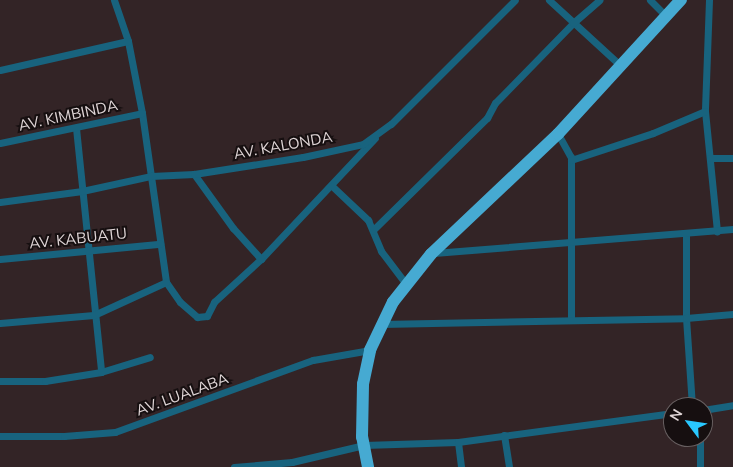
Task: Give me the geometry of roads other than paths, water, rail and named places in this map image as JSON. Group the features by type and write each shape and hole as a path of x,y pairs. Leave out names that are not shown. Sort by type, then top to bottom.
{"highway":[{"path":"368,467 364,445 363,384 370,350 382,324 406,284 431,254 558,134 620,65 668,17 681,0"}],"street":[{"path":"114,0 128,41 142,113 166,282 180,302 202,318 332,186 375,138"},
{"name":"AV. KALONDA","path":"0,202 82,191 151,176 194,174 302,157 363,144 375,138 515,0"},
{"path":"549,0 620,65"},
{"path":"373,230 486,118 495,102 573,23 599,0"},
{"path":"650,0 668,17"},
{"path":"709,0 705,111 717,231"},
{"path":"0,70 128,41"},
{"path":"571,160 653,133 705,111"},
{"name":"AV. KIMBINDA","path":"0,142 142,113"},
{"path":"76,128 101,372"},
{"path":"558,134 571,160 569,242 571,320"},
{"path":"710,158 733,158"},
{"path":"194,174 233,228 261,259"},
{"path":"332,186 368,220 381,250 406,284"},
{"path":"431,254 569,242 686,235 733,229"},
{"path":"686,235 686,318 691,397"},
{"name":"AV. KABUATU","path":"0,259 160,244"},
{"path":"0,322 94,315 166,282"},
{"path":"382,324 686,318 733,314"},
{"name":"AV. LUALABA","path":"0,436 64,436 115,432 313,360 370,350"},
{"path":"0,381 45,381 101,372 150,357"},
{"path":"713,408 733,405"},
{"path":"234,467 292,462 364,445 458,442 663,414"},
{"path":"504,435 509,467"},
{"path":"458,442 461,467"},
{"path":"700,447 700,467"}]}
